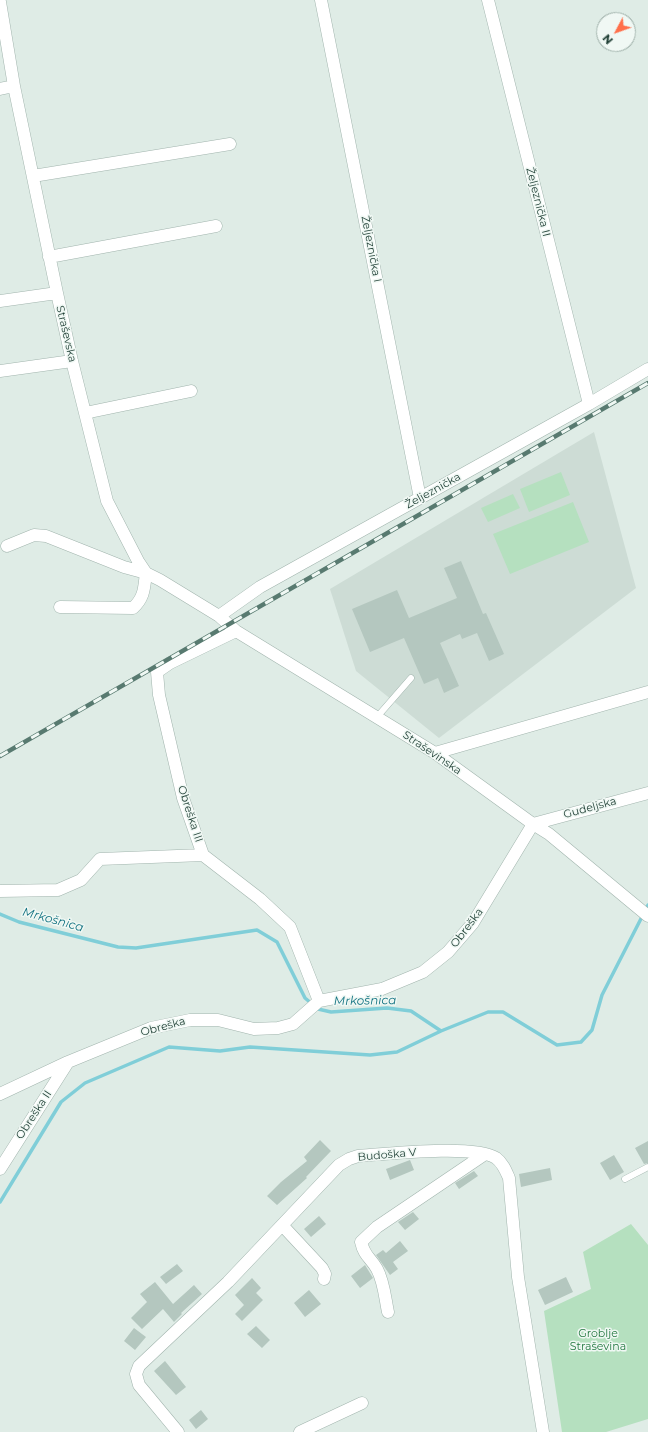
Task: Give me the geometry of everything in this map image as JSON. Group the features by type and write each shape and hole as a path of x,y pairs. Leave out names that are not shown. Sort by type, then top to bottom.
{"street":[{"name":"Željeznička I","path":"321,0 420,498"},
{"name":"Željeznička II","path":"488,0 589,404"},
{"name":"Straševska","path":"0,2 14,86 56,293 107,501 138,561 146,573"},
{"path":"0,89 14,86"},
{"path":"33,176 230,144"},
{"path":"49,256 216,226"},
{"path":"0,301 56,293"},
{"path":"0,371 72,361"},
{"name":"Željeznička","path":"219,616 260,587 589,404 648,369"},
{"path":"85,413 191,391"},
{"path":"7,546 34,535 46,536 124,567 146,573 219,616"},
{"path":"60,608 133,608 142,597 146,573"},
{"name":"Straševinska","path":"219,616 236,631 435,753 549,834 648,916"},
{"name":"Obreška III","path":"236,631 170,662 158,672 158,695 183,798 203,855 260,899 290,927 319,1000"},
{"path":"435,753 648,692"},
{"name":"Gudeljska","path":"533,824 648,793"},
{"name":"Obreška","path":"0,1094 68,1062 151,1028 190,1020 218,1020 254,1029 278,1028 293,1024 319,1000 382,989 423,972 448,952 473,923 533,824"},
{"path":"0,891 58,890 82,880 100,859 203,855"},
{"name":"Obreška II","path":"0,1169 68,1062"},
{"name":"Budoška V","path":"178,1432 139,1385 136,1374 139,1366 228,1282 340,1165 349,1159 358,1156 443,1150 485,1154 497,1159 505,1169 509,1178 518,1276 543,1432"},
{"path":"388,1312 377,1270 363,1251 361,1242 377,1227 485,1154"},
{"path":"282,1225 322,1268 325,1274 324,1279"},
{"path":"300,1432 362,1403"}],"lane":[{"path":"377,718 412,678"},
{"path":"625,1179 648,1167"}],"shaded area":[{"path":"594,432 636,588 439,738 356,671 330,589"}],"green space":[{"path":"561,472 570,495 529,512 520,489"},
{"path":"513,494 520,508 488,522 481,508"},
{"path":"573,502 589,542 510,574 493,534"},
{"name":"Groblje Straševina","path":"631,1224 648,1245 648,1419 606,1432 562,1432 544,1311 591,1289 583,1252"}],"building":[{"path":"461,561 483,614 486,613 504,654 489,661 477,633 462,639 460,634 440,643 459,686 444,693 438,678 424,684 404,638 370,652 352,609 397,590 409,618 457,598 444,568"},
{"path":"320,1140 331,1151 306,1177 307,1178 277,1205 267,1196 281,1182 307,1161 304,1157"},
{"path":"648,1141 648,1163 644,1164 635,1148"},
{"path":"614,1155 624,1172 610,1180 600,1163"},
{"path":"410,1160 414,1170 390,1180 386,1169"},
{"path":"550,1168 552,1180 521,1187 519,1174"},
{"path":"474,1171 478,1176 459,1189 455,1183"},
{"path":"413,1212 419,1219 405,1230 398,1222"},
{"path":"319,1216 326,1224 311,1237 304,1229"},
{"path":"400,1241 408,1251 393,1262 398,1269 390,1275 376,1255 383,1250 386,1253"},
{"path":"177,1264 183,1271 166,1284 160,1277"},
{"path":"365,1265 373,1278 360,1288 351,1276"},
{"path":"566,1277 573,1292 545,1305 538,1290"},
{"path":"252,1278 261,1288 256,1293 263,1300 242,1321 235,1314 244,1305 235,1295"},
{"path":"155,1282 173,1304 194,1285 202,1294 181,1313 182,1314 174,1322 163,1309 142,1329 131,1318 147,1302 140,1294"},
{"path":"309,1290 321,1304 305,1317 294,1303"},
{"path":"256,1326 270,1340 262,1348 247,1334"},
{"path":"134,1328 146,1337 135,1350 124,1341"},
{"path":"165,1361 186,1387 176,1395 154,1371"},
{"path":"201,1410 208,1419 196,1429 189,1420"}],"waterway":[{"name":"Mrkošnica","path":"0,914 19,922 118,947 136,948 257,930 277,942 305,998 318,1009 331,1012 387,1008 411,1011 441,1031 488,1012 503,1012 557,1045 581,1042 592,1030 602,995 648,905"},
{"path":"0,1202 61,1102 85,1083 169,1047 220,1051 250,1047 370,1055 397,1052 441,1031"}],"railway":[{"path":"0,756 648,383"}]}
